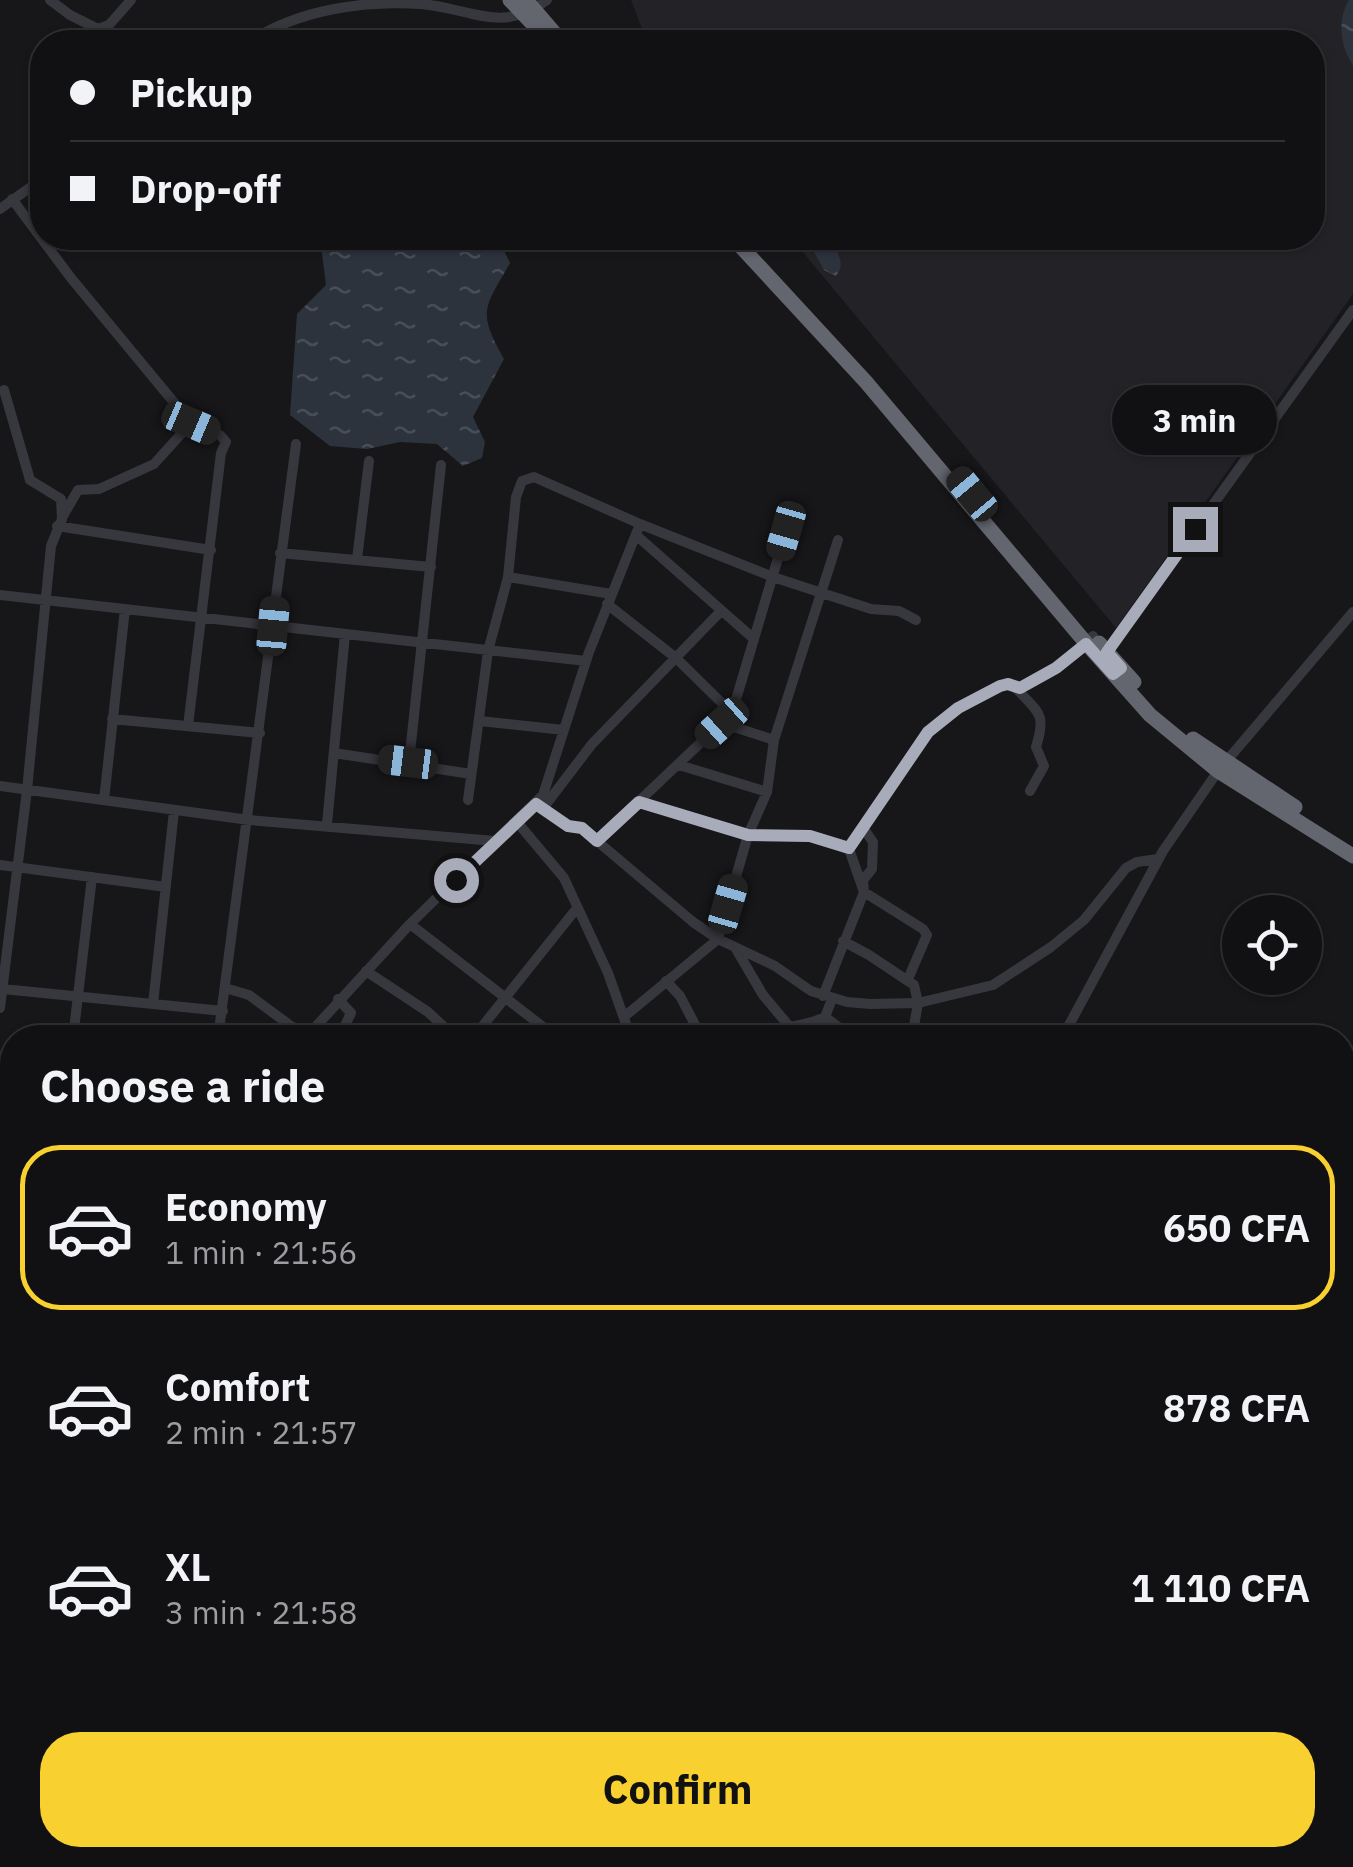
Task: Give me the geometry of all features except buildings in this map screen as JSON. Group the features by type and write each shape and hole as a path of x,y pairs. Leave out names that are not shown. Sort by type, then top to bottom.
{"highway":[{"path":"526,5 542,30"},
{"path":"526,5 550,30"},
{"path":"744,250 866,382 1117,671 1222,767 1353,856"},
{"path":"757,250 874,378 1090,640 1107,652 1117,671"},
{"path":"1222,767 1353,844"}],"street":[{"path":"50,0 70,16 98,29 109,25 131,0"},
{"path":"274,30 296,19 365,5 430,5 480,18 502,18 526,5"},
{"path":"0,209 30,187"},
{"path":"12,199 30,223"},
{"path":"50,250 191,423 220,435 226,442 188,726"},
{"path":"1107,652 1353,310"},
{"path":"1,390 30,480 60,499 60,523"},
{"path":"0,1008 51,546 78,490 98,489 154,464 191,423"},
{"path":"220,1025 296,444"},
{"path":"357,559 369,460"},
{"path":"408,762 441,465"},
{"path":"468,800 488,650 508,577 516,497 522,481 534,476 638,530 773,577 871,608 898,611 916,620"},
{"path":"60,523 211,550"},
{"path":"540,806 586,662 638,530"},
{"path":"638,530 754,640"},
{"path":"597,841 732,712 786,531"},
{"path":"625,1016 718,939 748,835 766,792 774,740 838,540"},
{"path":"280,552 431,566"},
{"path":"508,577 609,599 732,712"},
{"path":"0,595 586,662"},
{"path":"104,800 126,608"},
{"path":"316,1025 495,840 540,806 592,744 720,611"},
{"path":"1069,1025 1158,859 1222,767 1353,612"},
{"path":"327,824 345,634"},
{"path":"849,848 928,732 967,703 1000,686 1020,688 1056,668 1090,640"},
{"path":"1014,686 1043,718 1044,728 1036,748 1044,766 1030,791"},
{"path":"112,718 260,733"},
{"path":"480,721 564,730"},
{"path":"722,723 774,740"},
{"path":"334,753 471,774"},
{"path":"678,765 766,792"},
{"path":"0,786 249,820 495,840"},
{"path":"639,802 748,835 810,836 849,848"},
{"path":"540,806 568,826 582,828 692,922 718,939 828,997 870,1004 918,1003 993,985 1084,920 1126,868 1158,859"},
{"path":"153,1004 174,811"},
{"path":"518,822 564,878 627,1025"},
{"path":"826,1016 843,942 864,892 862,880 872,870 873,842 864,830"},
{"path":"849,848 864,892 923,929 926,935 908,979"},
{"path":"0,865 166,886"},
{"path":"74,1025 92,877"},
{"path":"483,1025 577,908"},
{"path":"410,924 540,1025"},
{"path":"843,942 908,979 918,1003 914,1025"},
{"path":"736,948 786,1025"},
{"path":"366,970 442,1025"},
{"path":"666,981 680,996 695,1025"},
{"path":"225,988 250,996 290,1025"},
{"path":"3,990 222,1011"},
{"path":"338,999 351,1014 346,1025"},
{"path":"805,1025 826,1016"},
{"path":"826,1016 837,1025"}],"shaded area":[{"path":"631,0 1353,0 1353,294 1116,628 801,250 1325,250 1325,30 642,30"}],"water":[{"path":"1349,0 1353,0 1353,65 1342,33"},
{"path":"322,250 504,250 510,263 490,301 487,320 504,359 473,417 485,442 482,458 463,466 437,444 400,442 367,449 330,446 290,415 297,314 326,285"},
{"path":"813,250 836,250 839,272 836,276 824,270"}],"route":[{"path":"456,880 536,804 568,826 582,828 597,841 639,802 748,835 810,836 849,848 928,732 958,708 1000,686 1020,688 1056,668 1086,644 1113,674 1121,668 1107,652 1195,529"}]}
